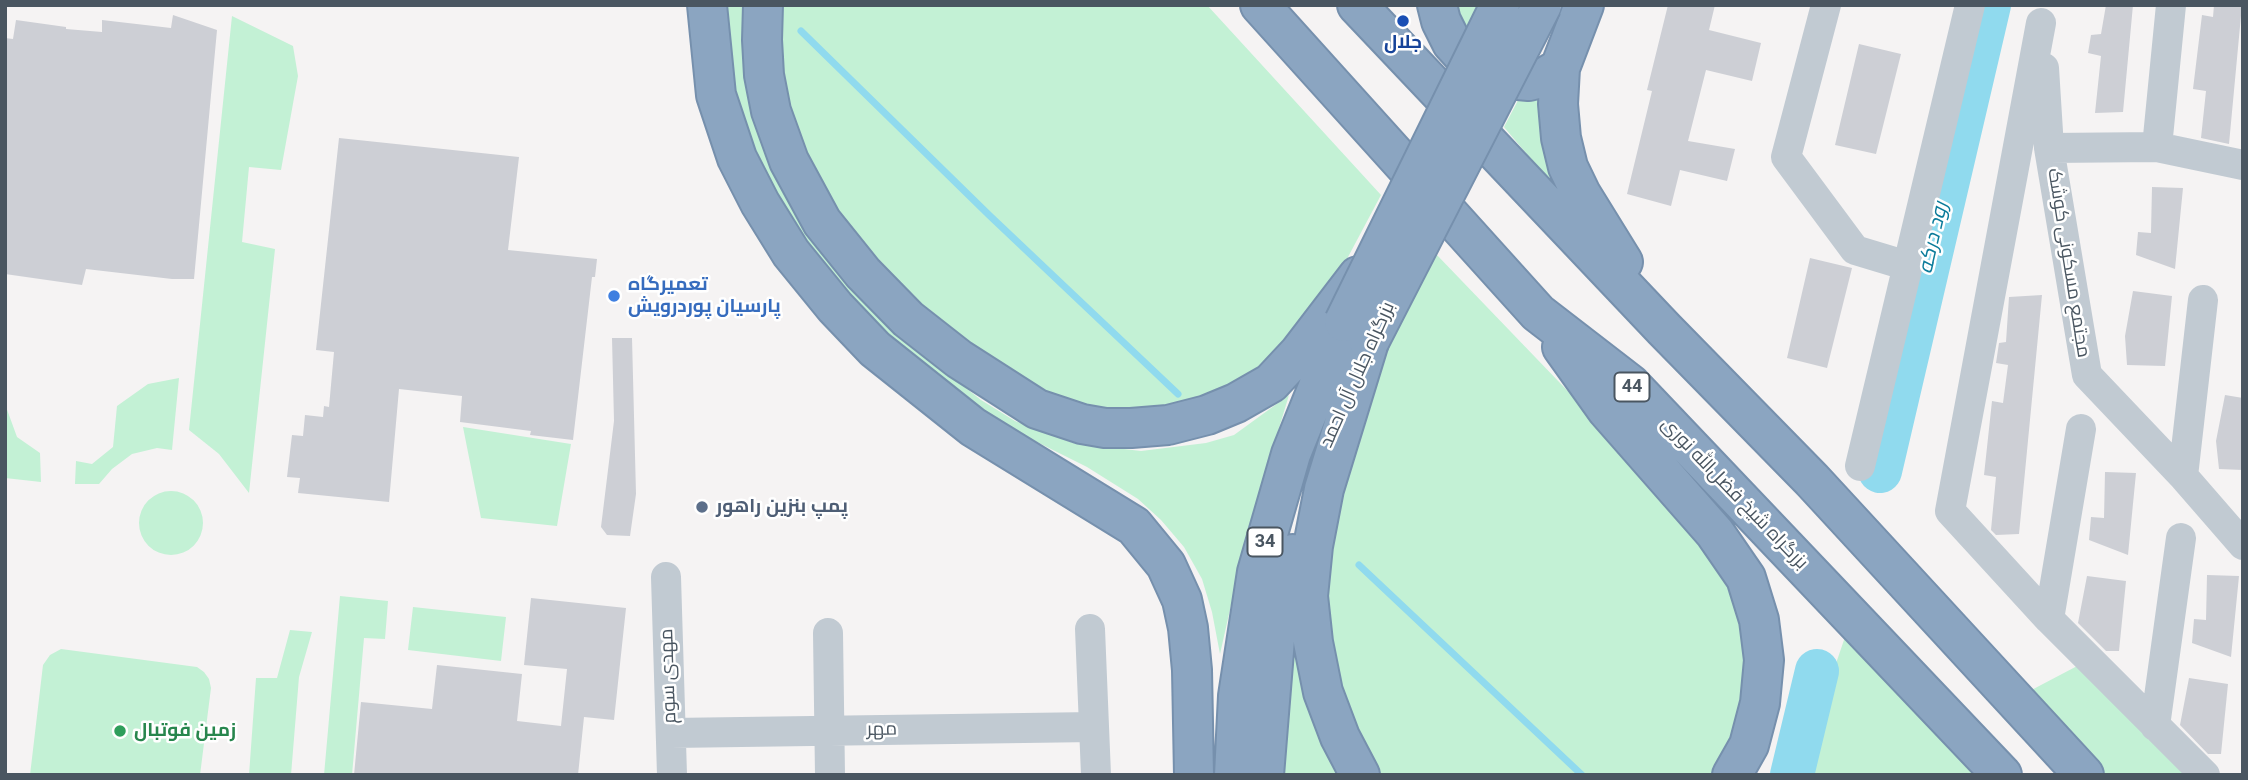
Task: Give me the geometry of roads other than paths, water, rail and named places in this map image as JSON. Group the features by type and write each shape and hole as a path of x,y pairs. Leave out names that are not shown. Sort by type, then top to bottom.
{"highway":[{"path":"707,5 716,95 737,158 791,254 835,307 875,349 973,427 1134,526 1166,565 1182,600 1188,628 1192,670 1194,775"},
{"path":"763,5 764,75 771,111 789,161 822,222 863,273 908,318 959,359 1037,409 1056,417 1105,428 1131,428 1168,425 1222,409 1271,383 1299,352 1380,246"},
{"name":"بزرگراه شیخ فضل‌الله نوری","path":"1259,5 1538,313 1629,384 2002,775"},
{"path":"1357,5 1664,329 1812,480 2084,775"},
{"path":"1437,5 1441,21 1452,43 1472,65 1496,78 1529,81 1545,77 1560,68"},
{"name":"بزرگراه جلال آل احمد","path":"1264,775 1275,639 1299,527 1336,416 1380,246 1500,5"},
{"name":"بزرگراه جلال آل احمد","path":"1234,775 1238,696 1257,572 1291,454 1542,5"},
{"path":"1584,5 1560,68 1558,104 1561,138 1568,167 1581,194 1664,329"},
{"path":"1538,313 1607,410 1715,533 1746,578 1759,621 1764,660 1760,703 1749,745 1732,775"},
{"path":"1357,332 1313,546 1308,596 1313,642 1323,692 1340,737 1360,775"}],"street":[{"path":"1826,5 1786,157 1855,250 1908,267"},
{"path":"1860,466 1970,5"},
{"path":"2157,147 2171,5"},
{"path":"2043,14 1950,511 2049,618 2205,775"},
{"name":"مجتمع مسکونی کوشک","path":"2043,14 2049,148 2087,375 2183,476 2243,545"},
{"path":"2049,148 2157,147 2243,165"},
{"path":"2183,476 2203,300"},
{"path":"2049,618 2081,429"},
{"path":"2155,726 2181,538"},
{"name":"مهدی سوم","path":"666,577 672,775"},
{"path":"1090,629 1096,775"},
{"path":"828,633 830,775"},
{"name":"مهر","path":"671,733 1094,727"}],"waterway":[{"name":"رود درکه","path":"1880,471 1989,5"},
{"path":"801,31 989,215 1178,394"},
{"path":"1359,565 1582,775"},
{"name":"رود درکه","path":"1792,775 1817,671"}],"place":[{"name":"جلال","path":"1403,21"},
{"name":"تعمیرگاه پارسیان پوردرویش","path":"614,296"},
{"name":"پمپ بنزین راهور","path":"702,507"},
{"name":"زمین فوتبال","path":"120,731"}]}
